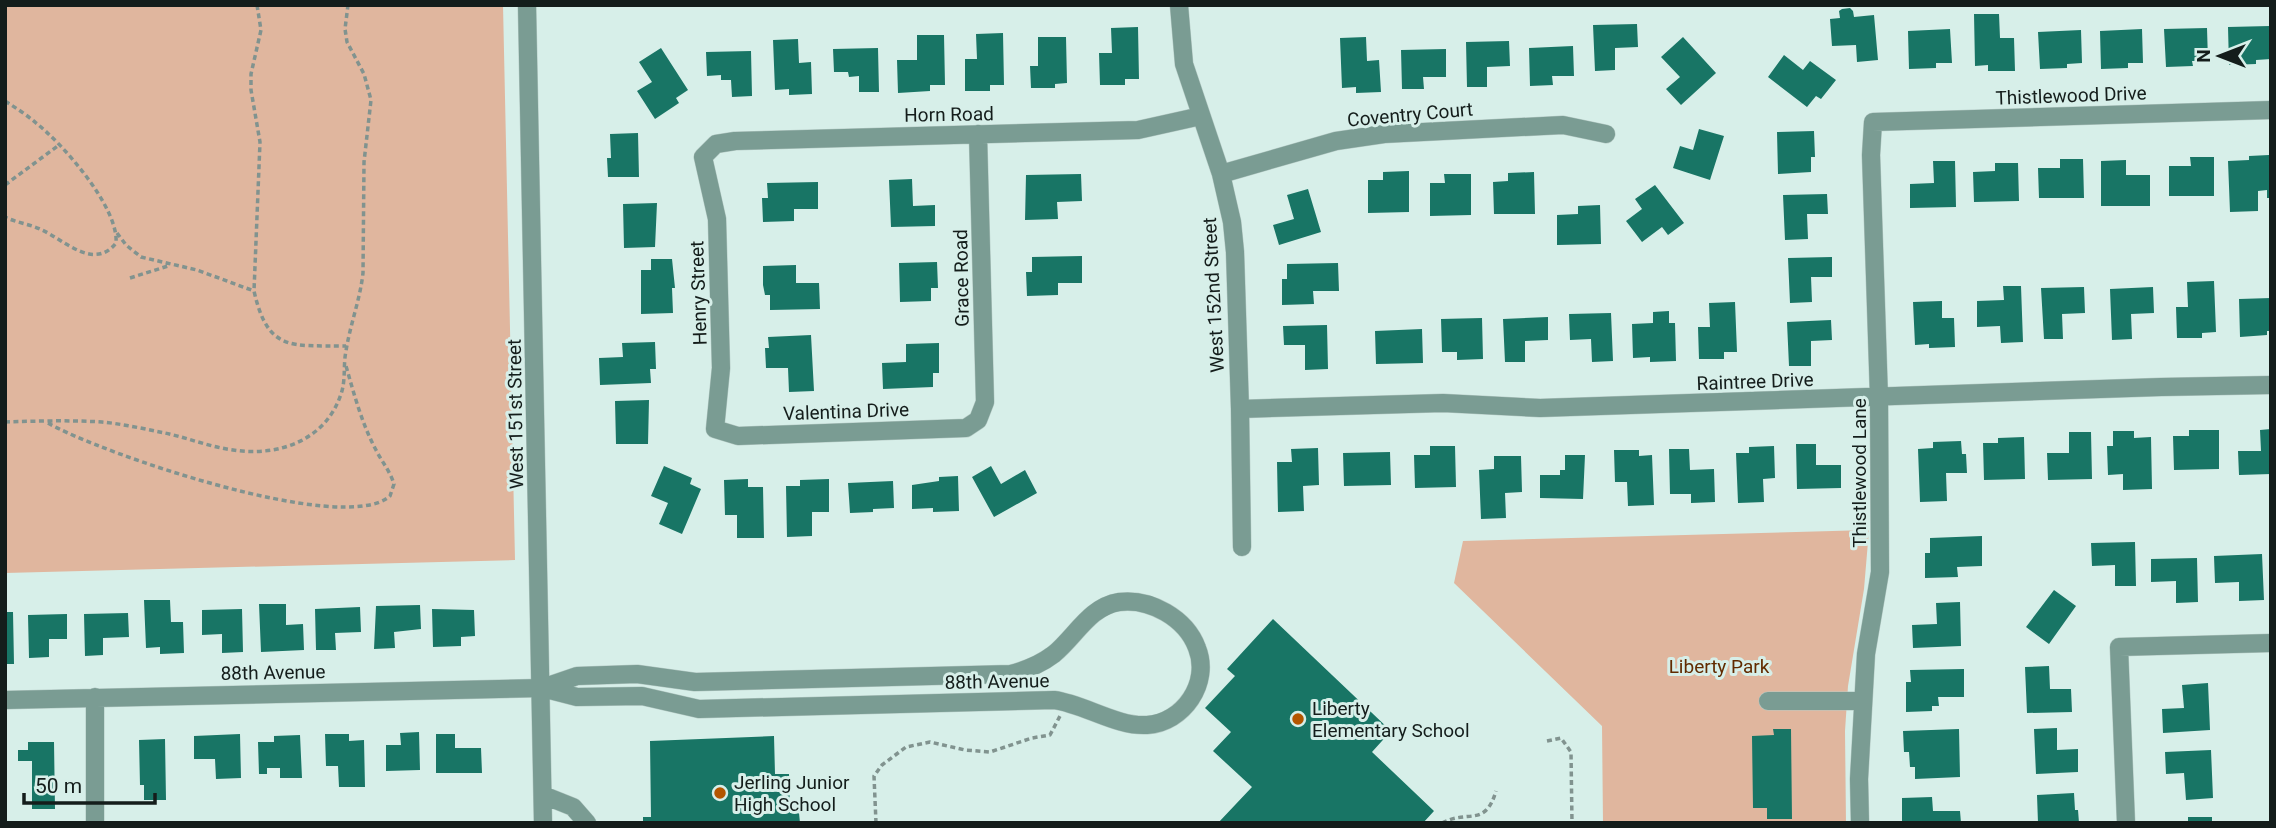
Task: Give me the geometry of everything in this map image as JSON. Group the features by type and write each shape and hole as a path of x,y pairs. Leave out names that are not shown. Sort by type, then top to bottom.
{"street":[{"name":"West 151st Street","path":"527,5 543,823"},
{"name":"West 152nd Street","path":"1179,5 1184,64 1227,195 1235,252 1242,547"},
{"name":"Thistlewood Drive","path":"1873,122 2271,110"},
{"name":"Horn Road","path":"703,157 716,144 735,141 1138,130 1201,116"},
{"name":"Thistlewood Lane","path":"1860,823 1859,779 1866,654 1880,572 1879,398 1871,155 1873,122"},
{"name":"Coventry Court","path":"1221,174 1336,141 1384,134 1563,125 1606,134"},
{"name":"Grace Road","path":"978,134 985,402 978,420"},
{"name":"Henry Street","path":"703,157 717,219 721,368 715,429"},
{"name":"Raintree Drive","path":"1240,409 1443,403 1540,408 2271,385"},
{"name":"Valentina Drive","path":"715,429 738,436 966,428 978,420"},
{"name":"88th Avenue","path":"5,700 542,688 577,697 642,696 699,709 1036,700 1067,702 1139,725 1161,723 1178,715 1196,690 1200,676 1200,658 1197,646 1181,625 1163,610 1141,603 1122,602 1108,604 1095,611 1055,653 1041,663 1011,674 695,682 637,674 577,676 542,688"},
{"path":"2126,823 2119,647 2271,643"},
{"path":"95,697 95,823"},
{"path":"1768,701 1863,701"},
{"path":"543,795 573,807 586,823"}],"path":[{"path":"257,5 261,30 251,74 251,90 260,142 254,291 259,313 279,341 346,346"},
{"path":"5,422 103,422 254,452 299,443 314,435 323,426 342,392 346,346 361,289 364,248 364,162 371,100 364,74 347,42 345,29 348,5"},
{"path":"5,101 38,124 59,145 99,197 112,219 116,243 107,251 89,254 71,248 43,230 5,217"},
{"path":"5,185 59,145"},
{"path":"116,233 141,257 197,270 254,291"},
{"path":"130,278 170,265"},
{"path":"47,422 100,447 142,462 278,500 354,508 370,507 390,496 394,484 356,401 345,362"},
{"path":"876,823 874,776 876,771 906,747 930,743 965,750 998,751 1023,741 1050,736 1067,702"},
{"path":"1547,741 1560,738 1571,752 1572,823"},
{"path":"1442,823 1454,818 1479,817 1492,807 1496,790"}],"green space":[{"path":"5,5 503,5 515,560 5,573"},
{"name":"Liberty Park","path":"1869,530 1864,589 1848,686 1845,731 1846,823 1603,823 1602,726 1454,583 1463,541"}],"building":[{"path":"1850,8 1854,17 1874,15 1878,60 1857,62 1856,45 1832,46 1830,19 1840,18 1839,11"},
{"path":"1974,14 1999,14 2000,38 2014,38 2015,71 1988,71 1988,65 1975,66"},
{"path":"1637,24 1638,47 1615,48 1615,70 1595,71 1593,25"},
{"path":"2270,26 2271,59 2256,60 2256,64 2229,65 2228,27"},
{"path":"1138,27 1139,79 1125,79 1125,85 1100,85 1099,53 1112,53 1111,28"},
{"path":"2207,28 2208,61 2192,61 2193,66 2166,67 2164,29"},
{"path":"1950,29 1952,63 1936,63 1936,68 1909,69 1908,31"},
{"path":"2142,29 2143,63 2128,63 2128,68 2101,69 2100,31"},
{"path":"2081,30 2082,63 2067,64 2067,68 2040,69 2038,32"},
{"path":"1003,33 1004,85 990,85 990,91 965,91 965,59 977,59 976,34"},
{"path":"917,35 944,35 945,85 930,85 930,91 898,93 897,60 917,60"},
{"path":"1038,37 1066,37 1067,83 1055,84 1055,88 1031,88 1030,66 1038,66"},
{"path":"1366,37 1367,61 1379,60 1381,92 1356,93 1356,87 1342,88 1340,38"},
{"path":"1683,37 1716,73 1681,105 1666,89 1680,77 1661,57"},
{"path":"798,39 799,63 811,62 812,94 789,95 789,89 775,90 773,40"},
{"path":"1509,41 1510,66 1487,67 1487,87 1467,87 1466,42"},
{"path":"1573,46 1574,76 1552,76 1553,85 1530,86 1529,48"},
{"path":"661,48 688,90 676,98 679,103 655,119 637,91 652,82 639,62"},
{"path":"878,48 879,92 859,92 859,76 849,77 848,72 834,72 833,49"},
{"path":"1446,49 1446,77 1423,77 1424,89 1402,89 1401,50"},
{"path":"751,51 752,96 732,97 731,80 721,80 721,75 707,76 706,52"},
{"path":"1784,55 1803,70 1810,61 1836,80 1821,99 1816,96 1807,107 1768,77"},
{"path":"1699,129 1724,136 1710,180 1673,168 1680,146 1693,150"},
{"path":"1814,131 1815,157 1811,157 1811,172 1778,174 1777,132"},
{"path":"638,133 639,177 608,177 607,158 611,158 610,134"},
{"path":"2269,155 2271,198 2267,198 2267,190 2258,191 2258,211 2230,212 2228,161"},
{"path":"2190,157 2214,157 2214,196 2169,196 2169,166 2191,166"},
{"path":"2060,159 2083,159 2084,198 2039,198 2038,168 2060,168"},
{"path":"2126,160 2126,175 2150,175 2150,206 2101,206 2101,161"},
{"path":"1933,161 1955,161 1956,207 1910,208 1910,184 1934,183"},
{"path":"1995,163 2018,163 2019,201 1974,202 1973,172 1995,171"},
{"path":"1409,171 1409,212 1368,213 1368,180 1383,180 1383,172"},
{"path":"1534,172 1535,214 1494,214 1493,182 1508,181 1508,173"},
{"path":"1081,174 1082,201 1057,202 1058,219 1025,220 1026,175"},
{"path":"1444,174 1471,174 1471,215 1430,216 1430,183 1445,183"},
{"path":"912,179 913,206 935,205 935,226 891,227 889,180"},
{"path":"818,182 818,209 794,209 794,221 763,222 762,198 768,198 767,183"},
{"path":"1655,185 1684,223 1668,235 1662,227 1642,242 1626,221 1642,209 1635,199"},
{"path":"1308,189 1321,232 1279,245 1273,225 1294,219 1287,195"},
{"path":"1827,194 1828,214 1807,214 1808,239 1785,240 1783,195"},
{"path":"657,203 655,247 624,248 623,204"},
{"path":"1600,205 1601,244 1557,245 1557,215 1578,214 1578,206"},
{"path":"1082,256 1082,283 1058,283 1058,295 1027,296 1026,272 1032,272 1032,257"},
{"path":"1832,257 1832,277 1811,277 1812,302 1790,303 1788,258"},
{"path":"651,259 672,259 675,288 672,288 673,313 641,314 641,270 651,270"},
{"path":"937,262 938,288 931,288 931,301 900,302 899,263"},
{"path":"1338,263 1339,291 1313,291 1314,304 1282,305 1282,279 1287,279 1287,264"},
{"path":"796,265 796,283 819,283 820,309 770,310 770,295 765,295 763,285 763,266"},
{"path":"2214,281 2216,332 2202,333 2202,338 2177,338 2176,307 2188,307 2187,282"},
{"path":"2003,286 2021,286 2023,342 2001,343 2000,326 1977,327 1977,301 2004,300"},
{"path":"2084,287 2085,313 2062,314 2063,339 2044,339 2041,288"},
{"path":"2153,287 2154,313 2131,314 2132,339 2112,340 2110,289"},
{"path":"2271,298 2271,331 2267,331 2267,335 2240,337 2239,299"},
{"path":"1942,301 1942,318 1954,318 1955,347 1929,348 1929,344 1915,345 1913,302"},
{"path":"1735,302 1737,352 1724,352 1724,359 1699,359 1698,327 1710,327 1709,303"},
{"path":"1669,311 1669,323 1675,323 1676,361 1650,362 1650,357 1633,358 1632,324 1653,323 1653,312"},
{"path":"1611,313 1613,361 1592,362 1591,339 1570,340 1569,314"},
{"path":"1548,317 1548,340 1525,341 1525,362 1505,362 1503,319"},
{"path":"1482,318 1483,359 1457,360 1457,352 1442,352 1441,319"},
{"path":"1831,320 1832,340 1811,341 1811,366 1789,366 1787,322"},
{"path":"1327,325 1328,369 1305,370 1305,345 1284,345 1283,326"},
{"path":"1422,329 1423,363 1376,364 1375,331"},
{"path":"811,335 814,391 789,392 788,368 766,368 765,348 769,348 768,337"},
{"path":"655,342 656,369 650,369 651,383 600,385 599,358 623,357 622,343"},
{"path":"939,343 939,373 933,373 933,387 883,389 882,363 906,362 906,344"},
{"path":"649,400 648,444 616,444 615,401"},
{"path":"2271,429 2271,474 2239,475 2238,451 2261,451 2260,430"},
{"path":"2189,430 2219,430 2219,469 2174,470 2173,436 2189,436"},
{"path":"2113,431 2134,431 2134,438 2151,437 2152,489 2123,490 2123,474 2108,475 2107,446 2113,446"},
{"path":"2069,432 2091,432 2092,479 2048,480 2047,453 2069,453"},
{"path":"2024,437 2025,479 1984,480 1983,443 1998,443 1998,438"},
{"path":"1961,441 1962,454 1966,454 1967,473 1946,473 1947,501 1920,502 1918,449 1933,448 1933,442"},
{"path":"1796,444 1816,444 1816,465 1841,465 1841,488 1797,489"},
{"path":"1430,446 1455,446 1456,487 1415,488 1414,455 1430,455"},
{"path":"1774,446 1775,478 1763,479 1764,502 1738,503 1736,453 1749,453 1749,447"},
{"path":"1318,448 1319,485 1303,486 1304,511 1278,512 1277,462 1292,462 1291,449"},
{"path":"1669,449 1689,449 1690,470 1714,469 1715,502 1691,503 1691,494 1670,494"},
{"path":"1614,450 1639,450 1639,456 1652,455 1654,505 1628,506 1627,482 1615,482"},
{"path":"1390,452 1391,485 1344,486 1343,453"},
{"path":"1565,455 1585,455 1583,499 1540,498 1540,475 1560,475 1560,470 1565,470"},
{"path":"1494,456 1521,456 1522,492 1505,493 1506,518 1481,519 1479,470 1494,469"},
{"path":"664,466 692,478 690,484 701,489 682,534 659,524 668,503 651,496"},
{"path":"991,466 1001,484 1025,470 1037,493 994,517 972,477"},
{"path":"958,476 959,511 933,512 933,508 912,509 912,485 939,481 939,477"},
{"path":"748,479 748,487 763,487 764,538 737,538 737,515 725,515 724,480"},
{"path":"829,479 829,512 812,512 812,536 787,537 786,486 800,486 800,480"},
{"path":"893,481 894,508 850,513 848,483"},
{"path":"1982,536 1982,566 1957,567 1958,577 1925,578 1925,553 1930,553 1930,538"},
{"path":"2135,542 2136,586 2115,586 2115,565 2092,566 2091,543"},
{"path":"2262,554 2264,600 2239,601 2239,582 2215,583 2214,556"},
{"path":"2197,558 2198,602 2176,603 2176,581 2151,582 2151,559"},
{"path":"2054,590 2076,606 2049,644 2026,627"},
{"path":"144,600 170,600 171,622 183,622 184,653 160,654 160,647 146,648"},
{"path":"1960,602 1961,646 1913,648 1912,625 1937,624 1936,603"},
{"path":"259,604 286,604 286,625 303,624 304,650 261,652"},
{"path":"420,605 421,629 394,632 395,648 374,649 376,606"},
{"path":"360,607 361,632 335,633 336,650 316,650 315,609"},
{"path":"242,609 243,652 222,653 222,634 202,635 202,610"},
{"path":"432,609 474,610 475,636 461,637 461,646 433,647"},
{"path":"5,612 13,612 14,664 5,664"},
{"path":"128,613 129,637 103,638 103,655 85,656 84,614"},
{"path":"67,614 67,639 49,639 49,657 29,658 28,615"},
{"name":"Liberty Elementary School","path":"1273,619 1391,731 1372,752 1434,811 1423,823 1218,823 1252,787 1213,751 1231,732 1205,708 1235,676 1227,669"},
{"path":"2049,666 2050,689 2071,689 2072,712 2027,713 2025,667"},
{"path":"1964,669 1964,697 1938,697 1939,706 1932,706 1932,711 1906,712 1906,682 1911,682 1910,670"},
{"path":"2208,683 2210,730 2163,733 2162,709 2184,708 2182,685"},
{"path":"2057,728 2057,750 2078,749 2078,772 2036,774 2034,729"},
{"path":"1773,729 1791,729 1792,819 1767,819 1767,808 1753,808 1752,736 1774,735"},
{"path":"1959,729 1960,777 1915,779 1915,767 1910,767 1909,752 1904,752 1903,731"},
{"path":"419,732 420,770 386,771 386,745 401,745 400,733"},
{"path":"240,734 241,778 216,779 215,759 194,759 194,736"},
{"path":"325,734 349,734 349,741 364,740 365,787 339,787 338,766 326,766"},
{"path":"436,734 455,734 455,748 481,748 482,773 436,773"},
{"path":"300,735 302,778 280,778 280,768 267,768 267,774 259,774 258,742 274,742 274,736"},
{"name":"Jerling Junior High School","path":"774,736 775,774 789,774 790,813 799,813 800,823 643,823 643,817 651,817 650,741"},
{"path":"165,739 166,800 144,800 144,785 140,785 139,740"},
{"path":"28,742 54,742 55,809 32,809 32,761 18,761 18,750 28,750"},
{"path":"2211,750 2213,798 2186,800 2184,773 2166,774 2165,752"},
{"path":"2074,793 2079,823 2038,823 2037,795"},
{"path":"1932,797 1933,811 1960,811 1961,823 1902,823 1902,798"},
{"path":"2188,817 2212,817 2212,823 2188,823"}],"place":[{"name":"Liberty Elementary School","path":"1298,719"},
{"name":"Jerling Junior High School","path":"720,793"}]}
